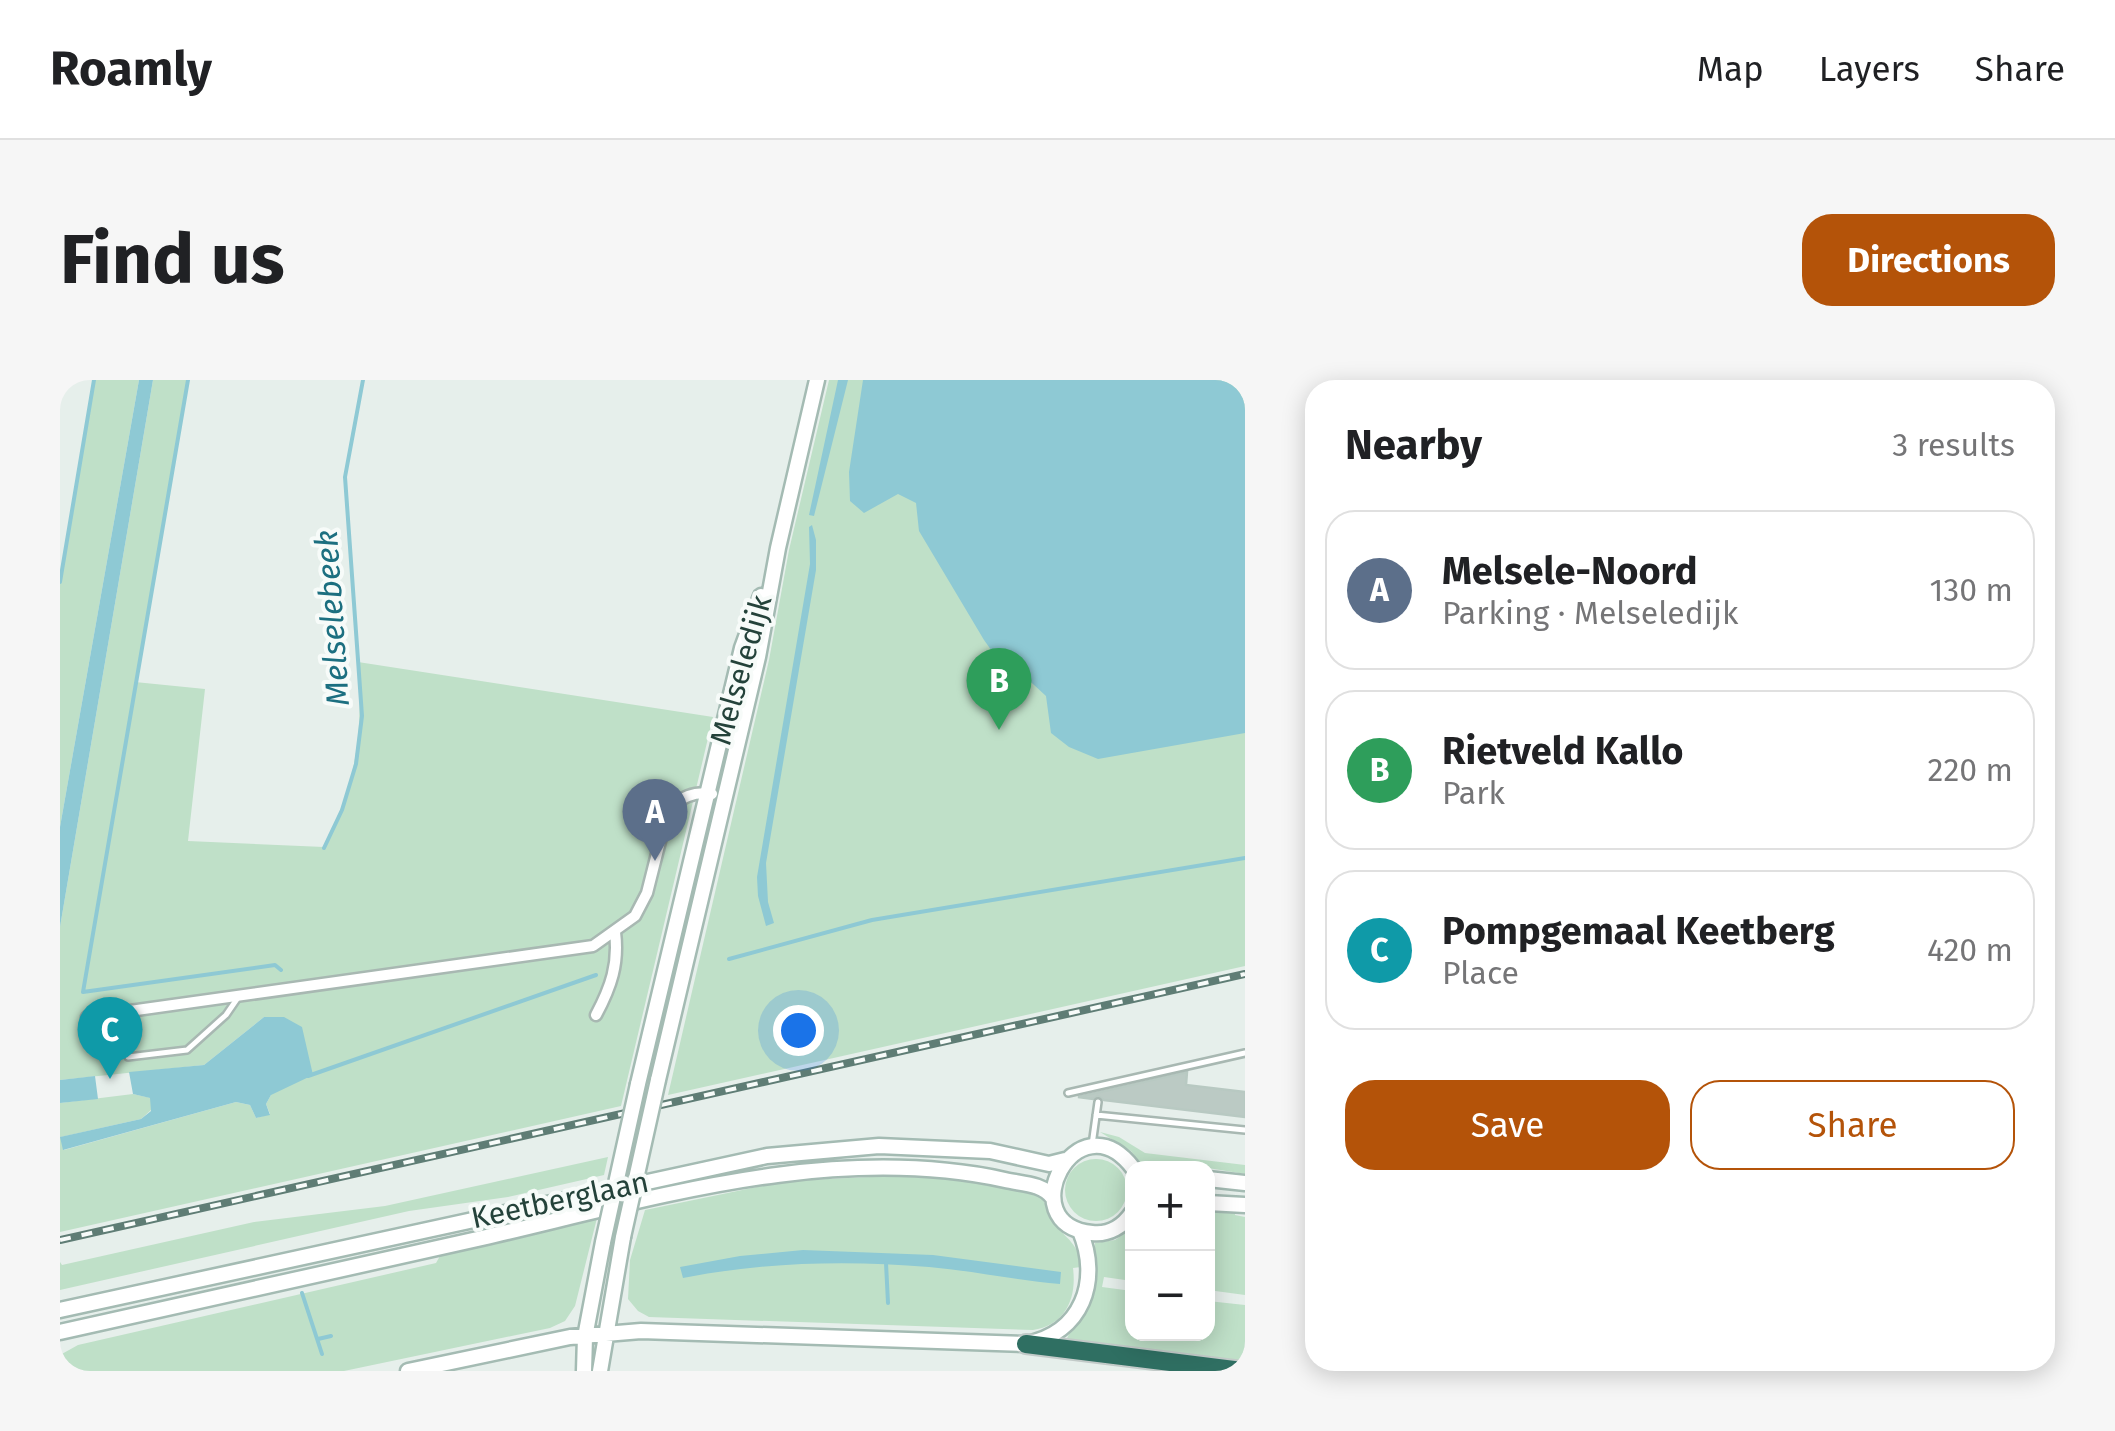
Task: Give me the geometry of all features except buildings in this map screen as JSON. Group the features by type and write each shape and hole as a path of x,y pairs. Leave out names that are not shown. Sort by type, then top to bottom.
{"highway":[{"path":"1026,1344 1242,1371"}],"main road":[{"name":"Melseledijk","path":"608,1333 622,1237 758,657 778,548 817,380"},
{"name":"Melseledijk","path":"586,1337 638,1084 742,648 778,548"},
{"name":"Keetberglaan","path":"60,1310 766,1156 840,1147 898,1146 990,1151 1049,1164 1065,1160"},
{"path":"1125,1162 1114,1152 1092,1148 1065,1160 1054,1178 1053,1198 1062,1218 1090,1233 1111,1231 1125,1218"},
{"name":"Keetberglaan","path":"64,1333 622,1206 785,1174 890,1168 981,1174 1043,1188 1053,1198"},
{"path":"1215,1181 1245,1183"},
{"path":"1215,1203 1245,1204"},
{"path":"408,1371 570,1337 640,1331 1026,1344 1054,1336 1079,1312 1086,1266 1080,1230"},
{"path":"609,1314 640,1331"},
{"path":"600,1369 608,1333"},
{"path":"586,1337 595,1345 600,1369"},
{"path":"584,1370 586,1337"}],"street":[{"path":"88,1017 593,946 635,916 647,893 668,810 678,800 707,793 725,797"},
{"path":"596,1015 609,990 618,956 615,932"}],"lane":[{"path":"128,1056 187,1050 226,1016 238,996"},
{"path":"1068,1092 1245,1053"},
{"path":"1092,1148 1098,1102"},
{"path":"1096,1114 1245,1130"}],"green space":[{"path":"94,380 139,380 60,827 60,582"},
{"path":"153,380 188,380 135,682 205,689 188,841 324,847 351,779 358,735 358,662 713,717 621,1106 60,1232 60,1103 133,1094 151,1098 151,1110 141,1119 61,1137 64,1150 236,1102 250,1105 256,1118 270,1114 266,1104 271,1095 264,1017 204,1065 60,1080 60,927"},
{"path":"829,380 1245,380 1245,966 668,1095 769,660 789,550"},
{"path":"1100,1132 1119,1137 1145,1153 1212,1161 1139,1161 1131,1151"},
{"path":"608,1157 604,1175 508,1197 409,1211 60,1290 60,1262 62,1265 254,1222 385,1206"},
{"path":"1096,1159 1118,1168 1125,1178 1125,1202 1118,1212 1096,1221 1074,1212 1065,1190 1074,1168"},
{"path":"1215,1161 1245,1165 1245,1174 1215,1169"},
{"path":"891,1176 992,1182 1039,1194 1053,1222 1075,1247 1080,1259 1081,1267 1073,1268 1071,1300 1061,1316 1033,1330 649,1317 628,1299 630,1260 645,1210 786,1181"},
{"path":"1215,1208 1236,1209 1235,1215 1245,1217 1245,1295 1215,1291"},
{"path":"597,1218 575,1306 565,1321 550,1328 344,1371 60,1371 60,1355 78,1345 436,1263 440,1256"},
{"path":"1125,1233 1125,1280 1104,1277 1102,1287 1125,1290 1125,1341 1215,1341 1215,1302 1245,1305 1245,1361 1065,1342 1090,1293 1095,1243 1115,1240"}],"water":[{"path":"139,380 153,380 60,927 60,827"},
{"path":"838,380 848,380 814,516 809,515"},
{"path":"863,380 1245,380 1245,733 1098,759 1069,747 1051,733 1046,696 1021,673 999,661 984,640 919,531 916,503 898,494 864,513 850,501 849,472"},
{"path":"812,525 816,570 766,863 768,902 774,923 766,926 757,877 810,564"},
{"path":"264,1017 284,1017 302,1027 313,1075 271,1095 266,1104 270,1115 256,1118 250,1105 236,1102 63,1150 60,1137 141,1119 151,1111 150,1098 133,1094 129,1072 204,1065"},
{"path":"95,1076 98,1099 60,1103 60,1080"},
{"path":"803,1250 933,1255 1061,1272 1060,1284 898,1265 775,1266 683,1278 680,1267"}],"waterway":[{"path":"60,582 94,380"},
{"path":"188,380 83,992 275,965 281,970"},
{"name":"Melselebeek","path":"324,848 342,810 356,764 362,716 345,477 363,380"},
{"path":"729,959 872,920 1245,858"},
{"path":"308,1076 596,975"},
{"path":"886,1263 888,1303"},
{"name":"Melselebeek","path":"302,1293 322,1354"},
{"path":"318,1339 331,1336"}],"railway":[{"path":"60,1240 1245,974"}],"place":[{"name":"Rietveld Kallo","path":"999,730"},
{"name":"Melsele-Noord","path":"655,861"},
{"name":"Pompgemaal Keetberg","path":"110,1079"}]}
